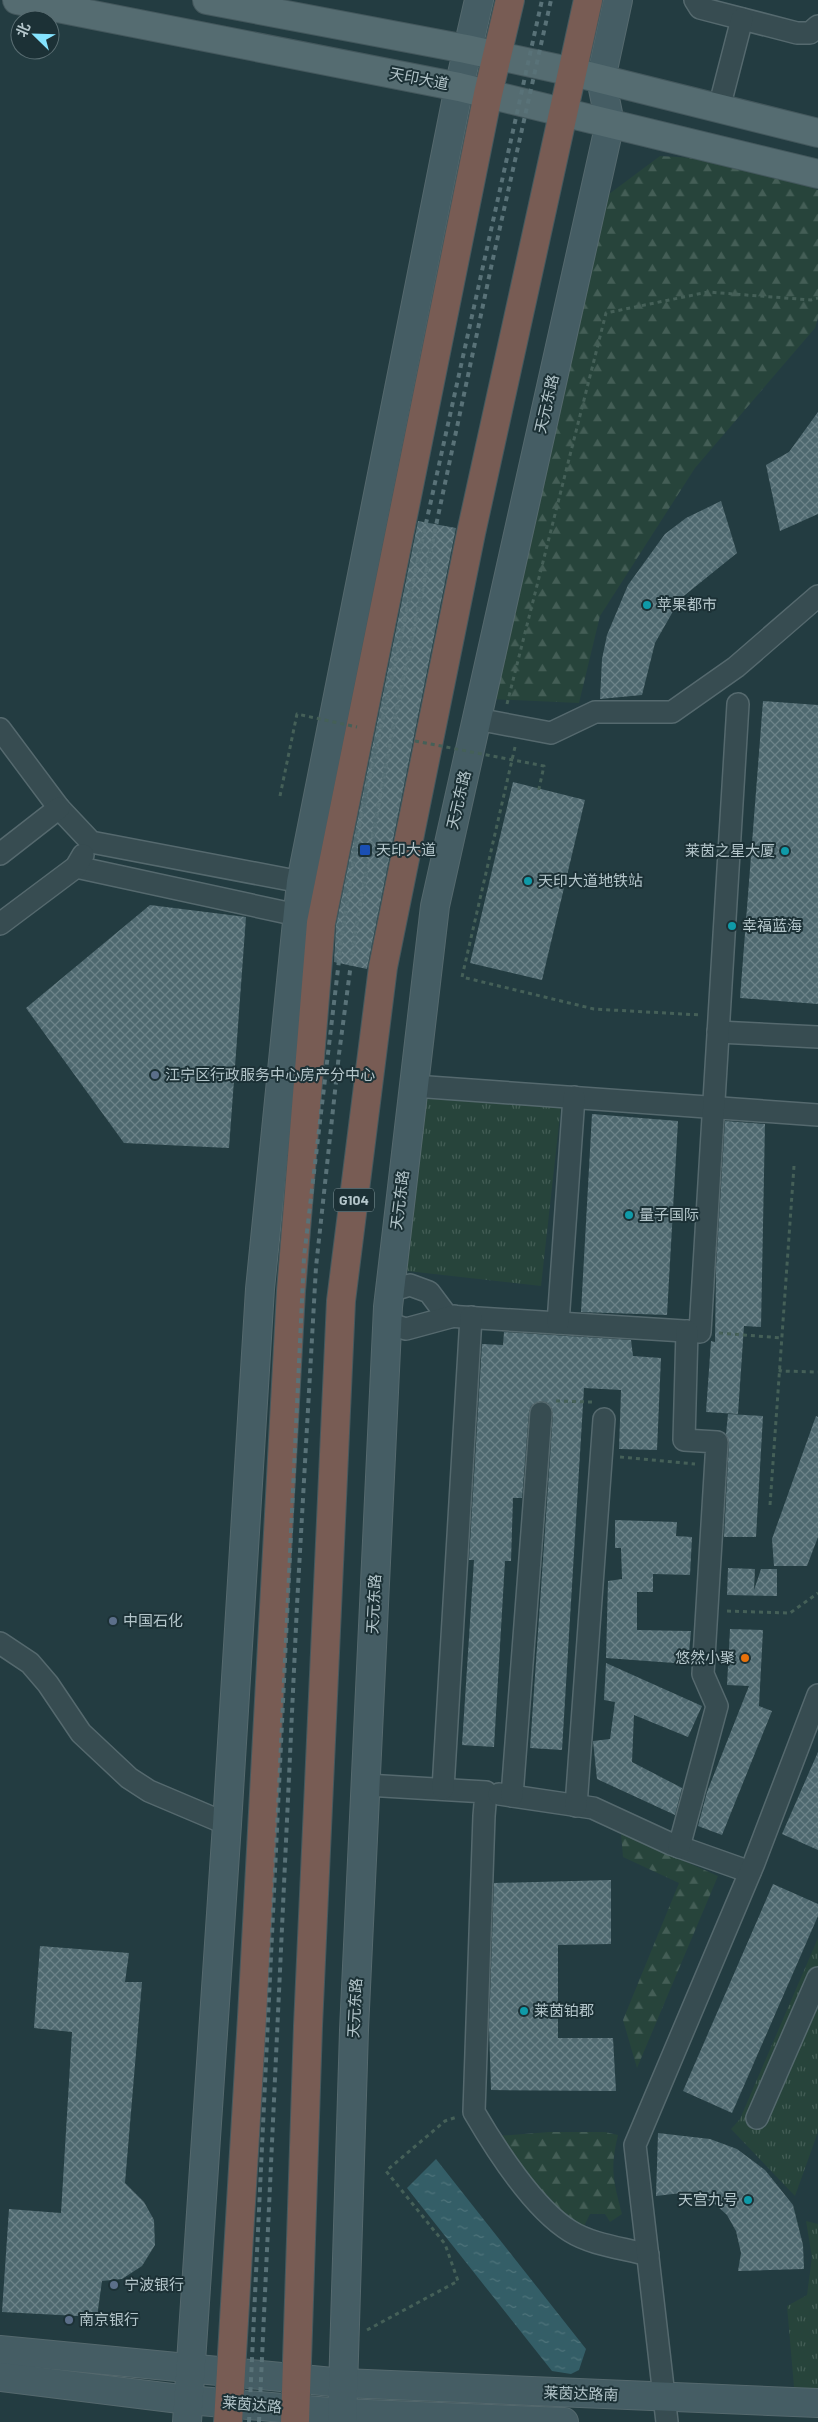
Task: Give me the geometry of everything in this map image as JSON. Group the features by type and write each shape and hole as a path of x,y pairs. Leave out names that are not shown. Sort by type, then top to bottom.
{"highway":[{"path":"228,2412 253,2007 291,1292 321,923 488,94 510,0"},
{"name":"G104","path":"296,2416 308,2026 341,1302 383,967 471,533 588,0"}],"main road":[{"name":"天印大道","path":"17,0 459,86 818,174"},
{"path":"207,0 466,49 573,72 818,133"}],"street":[{"path":"187,2411 227,1824 260,1289 301,882 466,49 479,0"},
{"name":"天元东路","path":"342,2418 354,2040 390,1291 435,906 499,723 610,123 601,79 618,0"},
{"path":"694,0 700,8 797,33 810,33 818,26"},
{"path":"720,108 742,19"},
{"path":"499,723 551,733 595,712 672,712 736,667 818,596"},
{"path":"679,1846 717,1706 702,1674 717,1442 684,1440 714,1108 738,704"},
{"path":"0,729 59,808 91,842 301,882"},
{"path":"0,854 59,808"},
{"path":"0,924 76,867 91,842"},
{"path":"76,867 298,915"},
{"path":"719,1024 818,1037"},
{"path":"414,1086 818,1115"},
{"path":"558,1323 574,1097"},
{"path":"390,1291 410,1285 429,1292 447,1316 693,1331"},
{"path":"387,1323 406,1329 463,1317"},
{"path":"443,1790 463,1317"},
{"path":"512,1796 541,1413"},
{"path":"576,1806 604,1419"},
{"path":"0,1643 30,1663 48,1684 81,1733 129,1778 149,1792 227,1824"},
{"path":"665,2410 636,2144 750,1872 818,1695"},
{"path":"366,1785 486,1792 594,1808 679,1846 750,1872"},
{"path":"486,1792 474,2112 495,2148 538,2202 570,2231 597,2241 648,2255"},
{"path":"757,2118 818,1978"},
{"name":"莱茵达路南","path":"0,2350 343,2384 665,2410 818,2404"},
{"name":"莱茵达路","path":"0,2377 187,2411 342,2418 564,2422"}],"path":[{"path":"719,1024 594,1009 462,977 499,723 606,313 708,292 811,300 818,298"},
{"path":"280,796 297,714 357,727"},
{"path":"415,740 544,766 538,793"},
{"path":"770,1506 794,1166"},
{"path":"693,1331 782,1337 780,1371 818,1372"},
{"path":"541,1413 544,1400 603,1403 604,1419"},
{"path":"602,1455 716,1466"},
{"path":"706,1610 790,1613 818,1592"},
{"path":"344,2342 458,2281 445,2244 386,2171 445,2121 474,2112"}],"green space":[{"path":"660,156 729,160 818,190 818,318 815,328 695,468 600,616 579,703 490,699 609,194"},
{"path":"418,1090 561,1106 541,1286 398,1270"},
{"path":"621,1833 718,1876 637,2068 623,2020 679,1883 623,1857"},
{"path":"818,1938 818,2132 795,2196 731,2129 740,2119"},
{"path":"549,2132 605,2132 618,2135 613,2166 616,2192 622,2214 610,2222 605,2214 590,2214 582,2230 536,2189 497,2136"},
{"path":"806,2221 818,2224 818,2389 794,2387 787,2306 807,2295 812,2257"}],"water":[{"path":"436,2159 586,2349 579,2370 571,2374 552,2371 407,2188"}],"building":[{"path":"818,412 818,514 780,531 766,465 789,452"},
{"name":"苹果都市","path":"721,501 737,553 680,599 655,643 642,695 600,699 602,659 607,635 628,585 665,534 686,518"},
{"name":"天印大道","path":"418,521 456,528 367,969 334,962 336,925"},
{"name":"莱茵之星大厦","path":"763,701 818,705 818,1004 740,998"},
{"name":"天印大道地铁站","path":"513,782 585,800 542,980 470,963"},
{"name":"江宁区行政服务中心房产分中心","path":"150,905 246,917 229,1148 124,1143 26,1008"},
{"name":"量子国际","path":"592,1114 678,1121 667,1315 581,1312"},
{"path":"725,1121 765,1124 761,1327 744,1326 738,1414 706,1412 711,1341 715,1342 716,1269"},
{"path":"504,1332 631,1340 633,1356 661,1358 657,1450 619,1449 621,1390 584,1388 562,1750 530,1748 553,1414 548,1403 541,1401 531,1406 529,1412 522,1498 513,1498 511,1561 505,1561 494,1747 462,1745 474,1560 469,1560 482,1344 503,1345"},
{"path":"728,1414 763,1416 756,1537 724,1537 729,1443 726,1434"},
{"path":"816,1416 818,1417 818,1537 807,1566 774,1566 772,1539"},
{"path":"615,1520 677,1522 676,1536 692,1537 690,1575 653,1574 653,1592 637,1592 637,1630 691,1631 688,1664 606,1658 608,1581 622,1579 621,1548 615,1548"},
{"path":"728,1568 755,1569 754,1590 761,1569 777,1569 777,1596 727,1595"},
{"path":"730,1629 763,1630 759,1706 772,1711 722,1835 698,1826 707,1792 749,1686 727,1685"},
{"path":"606,1663 702,1706 688,1737 634,1715 632,1762 682,1788 675,1815 597,1779 593,1741 610,1739 615,1702 604,1700"},
{"path":"818,1752 818,1850 782,1834"},
{"name":"莱茵铂郡","path":"611,1880 611,1944 558,1945 558,2038 613,2038 616,2091 491,2090 489,2027 494,1883"},
{"path":"773,1884 818,1904 818,1916 732,2113 683,2091"},
{"path":"40,1946 129,1953 125,1982 142,1982 125,2183 144,2202 154,2220 155,2245 142,2266 122,2279 102,2281 97,2317 2,2312 9,2209 61,2213 72,2032 34,2028"},
{"name":"天宫九号","path":"658,2133 710,2139 737,2149 765,2170 793,2205 803,2245 804,2269 738,2271 741,2253 736,2231 727,2215 715,2204 700,2196 681,2193 656,2196"}],"railway":[{"path":"249,2422 304,1257 342,935 359,827 542,0"},
{"path":"259,2422 297,1605 316,1267 339,1054 355,933 392,732 492,263 551,0"}],"place":[{"name":"苹果都市","path":"647,605"},
{"name":"天印大道","path":"365,850"},
{"name":"莱茵之星大厦","path":"785,851"},
{"name":"天印大道地铁站","path":"528,881"},
{"name":"幸福蓝海","path":"732,926"},
{"name":"江宁区行政服务中心房产分中心","path":"155,1075"},
{"name":"量子国际","path":"629,1215"},
{"name":"中国石化","path":"113,1621"},
{"name":"悠然小聚","path":"745,1658"},
{"name":"莱茵铂郡","path":"524,2011"},
{"name":"天宫九号","path":"748,2200"},
{"name":"宁波银行","path":"114,2285"},
{"name":"南京银行","path":"69,2320"}]}
